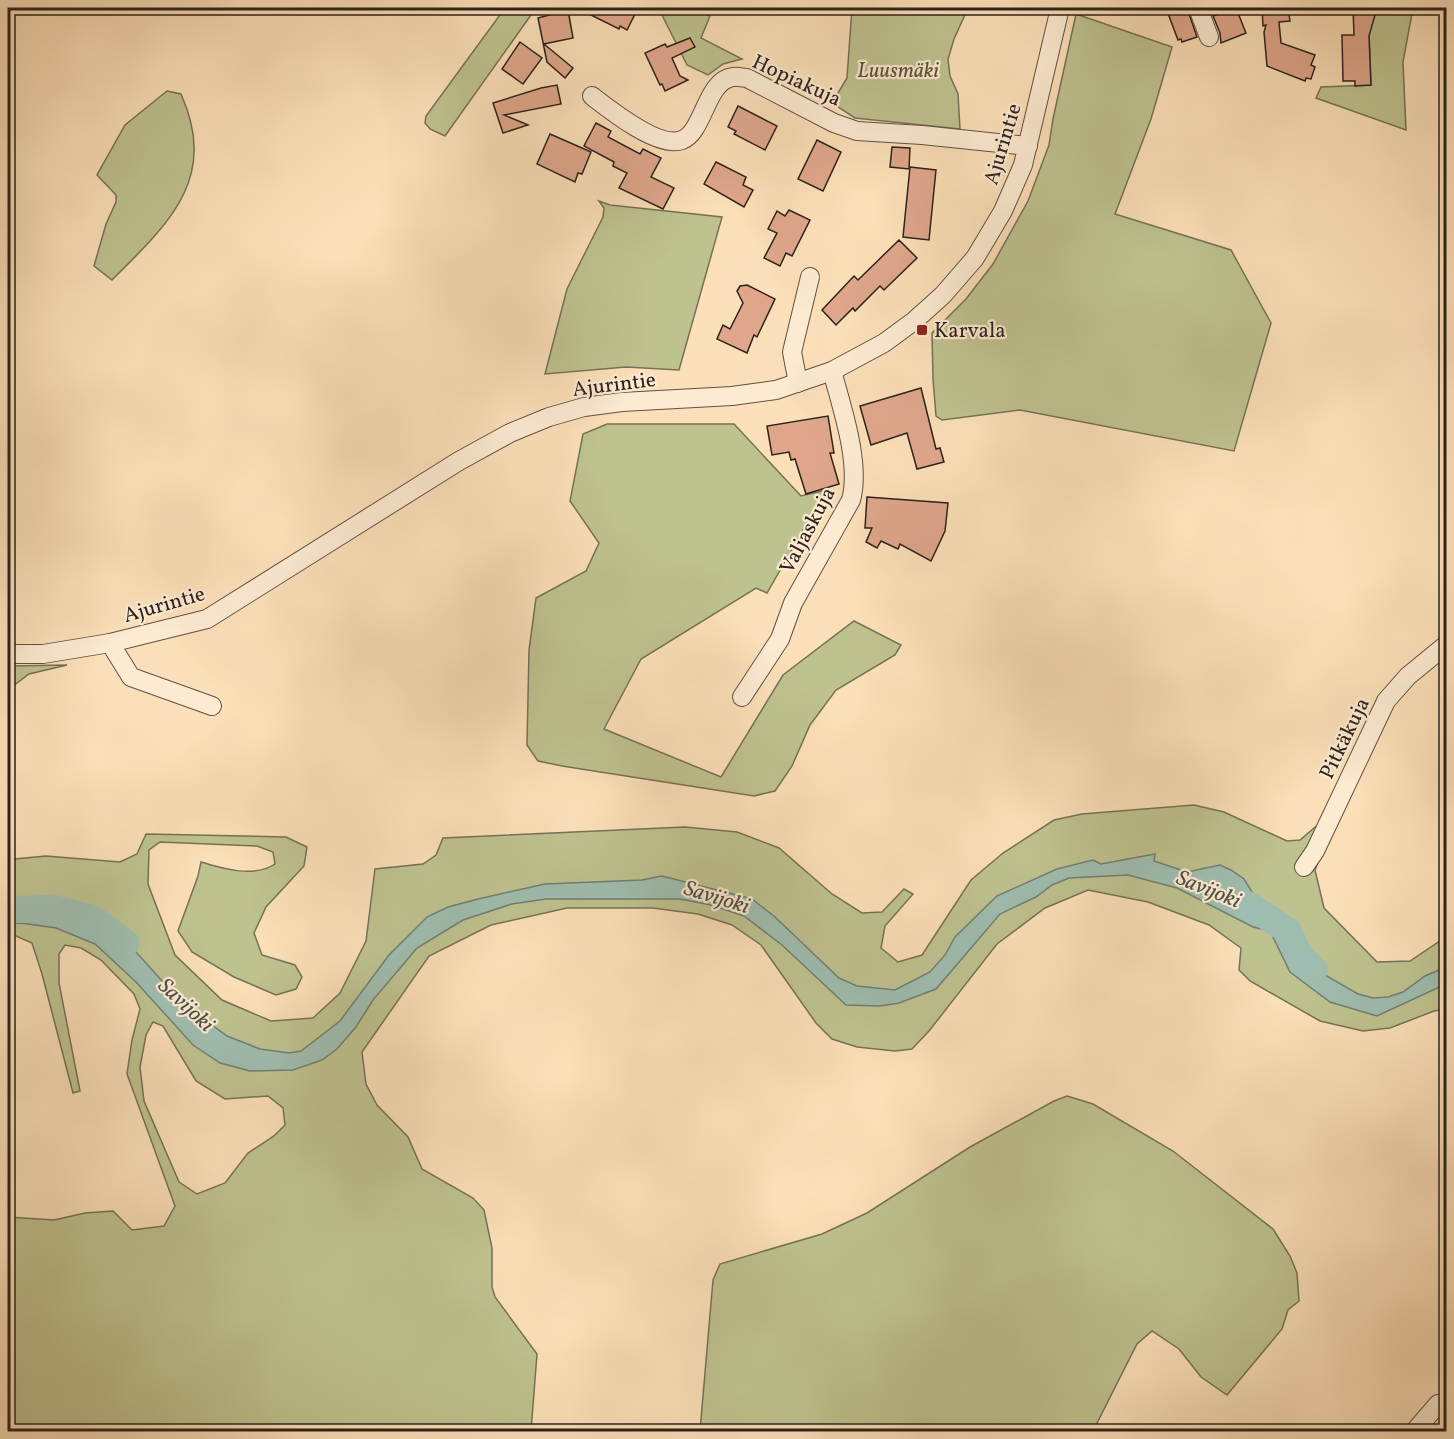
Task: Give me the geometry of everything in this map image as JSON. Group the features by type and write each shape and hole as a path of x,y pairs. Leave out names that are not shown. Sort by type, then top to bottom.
{"street":[{"name":"Ajurintie","path":"8,654 43,654 110,643 207,619 459,460 510,433 549,417 584,407 622,402 732,396 776,390 832,371 884,343 943,296 975,258 1003,211 1023,165 1060,8"},
{"path":"1198,8 1209,37"},
{"name":"Hopiakuja","path":"592,96 617,116 669,142 684,140 690,134 715,90 728,78 734,76 747,78 834,123 857,131 1028,146"},
{"path":"798,383 792,352 810,277"},
{"name":"Valjaskuja","path":"742,697 780,639 793,603 851,500 855,486 853,460 832,371"},
{"path":"110,643 130,677 212,706"},
{"name":"Pitkäkuja","path":"1304,867 1315,850 1386,701 1408,676 1446,645"},
{"path":"1414,1431 1438,1404 1446,1406"}],"green space":[{"path":"505,8 536,8 445,136 430,129 425,123 426,116"},
{"path":"651,8 693,8 710,16 701,38 742,59 723,64 708,75 687,65 661,13"},
{"name":"Luusmäki","path":"852,8 968,8 948,59 950,76 958,94 960,129 855,118 832,103 847,78"},
{"path":"1377,8 1413,8 1403,62 1406,130 1316,98 1321,87 1371,85 1369,31"},
{"path":"1076,14 1172,47 1151,119 1115,214 1231,250 1271,323 1234,451 1020,410 942,420 936,416 932,333 966,299 993,264 1028,201 1049,145"},
{"path":"167,91 181,94 191,124 194,151 191,175 182,198 168,219 112,280 94,266 106,224 116,202 116,195 97,175 125,125"},
{"path":"599,201 610,205 722,217 679,370 626,367 545,374 567,289 603,217 604,208"},
{"path":"607,424 734,424 801,496 826,490 767,593 756,588 641,659 604,729 721,777 783,675 854,621 901,645 895,655 836,690 810,725 792,766 775,791 754,796 562,766 538,761 527,745 529,650 536,598 586,571 599,543 570,501 583,434"},
{"path":"67,665 29,674 8,690 8,666"},
{"path":"1194,805 1224,812 1287,841 1300,840 1321,822 1333,826 1315,870 1324,908 1377,962 1410,961 1446,937 1446,1009 1434,1011 1390,1028 1363,1031 1320,1021 1250,981 1239,970 1241,948 1209,925 1148,902 1088,890 1045,908 997,944 929,1031 912,1049 895,1051 857,1047 832,1039 816,1023 761,945 732,925 698,914 653,908 567,908 491,925 429,956 362,1052 366,1084 377,1105 408,1137 422,1169 473,1198 484,1210 492,1248 492,1287 495,1297 537,1354 531,1431 8,1431 8,1217 54,1220 85,1213 113,1211 132,1230 164,1226 175,1206 127,1074 140,1009 134,994 101,960 81,948 65,945 59,954 59,983 80,1091 73,1093 32,943 14,935 8,938 8,863 15,859 46,856 120,862 137,854 146,834 286,837 307,847 304,866 266,907 254,933 262,955 295,965 302,977 296,989 276,995 234,977 192,952 178,931 201,862 239,871 258,871 275,864 273,852 257,846 160,842 149,850 148,884 175,955 222,1000 271,1021 313,1018 340,993 366,941 375,869 423,864 436,855 443,838 685,827 737,832 779,848 832,894 862,913 882,912 904,889 913,894 885,926 881,948 898,962 922,955 971,880 1003,853 1054,820 1082,814","holes":["153,1022 163,1026 196,1081 225,1099 268,1096 283,1108 285,1125 274,1136 248,1153 225,1183 197,1194 179,1182 144,1101 140,1067 146,1035"]},
{"path":"1067,1096 1093,1104 1173,1151 1273,1229 1290,1256 1297,1273 1299,1301 1288,1310 1282,1329 1227,1395 1201,1377 1179,1349 1152,1331 1137,1344 1093,1431 700,1431 713,1280 720,1264 822,1234 867,1213 970,1147"}],"water":[{"path":"1155,854 1154,861 1187,872 1220,865 1231,870 1244,879 1268,918 1291,939 1318,971 1358,994 1373,998 1388,997 1403,992 1425,976 1446,967 1446,984 1377,1016 1330,1002 1290,972 1270,931 1253,927 1177,888 1128,875 1069,878 1052,885 1036,897 1000,914 936,989 899,1003 880,1006 846,1005 782,945 744,916 711,905 680,899 546,899 512,904 463,920 417,948 373,1000 356,1027 337,1049 322,1060 293,1070 250,1071 220,1063 193,1045 136,982 95,944 56,928 21,923 8,924 8,904 28,904 73,913 97,922 127,942 181,1002 227,1036 260,1049 289,1053 301,1051 340,1021 389,955 427,917 448,907 478,899 545,884 642,880 662,876 752,899 775,917 839,978 857,986 895,990 930,972 945,955 955,937 997,896 1057,869 1093,860 1101,864"}],"building":[{"path":"577,8 627,8 636,12 627,30 620,26 619,29"},
{"path":"1166,8 1187,8 1197,37 1182,42 1181,39 1178,40"},
{"path":"1236,8 1246,33 1221,43 1220,33 1213,16"},
{"path":"1262,8 1288,8 1290,21 1279,22 1281,43 1315,55 1311,65 1315,67 1311,79 1306,78 1305,81 1267,66 1264,32 1266,25 1263,26"},
{"path":"1353,8 1377,8 1369,36 1371,85 1355,86 1355,81 1343,81 1342,35 1354,35"},
{"path":"568,10 573,38 544,44 573,68 565,78 547,62 538,18"},
{"path":"690,38 695,47 672,58 680,76 688,80 665,91 645,53 665,44 667,47"},
{"path":"520,42 542,58 523,84 502,69"},
{"path":"557,85 561,104 504,115 528,125 503,133 493,103"},
{"path":"738,106 777,126 765,150 734,134 736,131 728,127"},
{"path":"596,123 611,131 608,137 640,154 643,149 661,158 651,177 674,188 663,209 619,188 627,173 613,166 614,162 584,146"},
{"path":"550,134 591,152 582,174 578,173 575,182 537,164"},
{"path":"817,140 841,152 823,191 798,179"},
{"path":"892,147 910,148 909,169 890,167"},
{"path":"716,162 746,177 743,185 753,190 744,207 704,184"},
{"path":"910,167 936,170 929,240 903,237"},
{"path":"789,210 810,220 792,256 786,253 780,266 764,258 777,233 768,229 777,211 785,216"},
{"path":"899,240 917,258 884,290 880,286 855,311 853,308 836,325 822,310 854,276 858,280"},
{"path":"747,285 775,299 757,337 754,335 747,353 717,339 723,325 730,329 743,303 737,291 740,286"},
{"path":"921,388 936,449 940,448 944,462 917,469 907,433 871,445 860,406"},
{"path":"828,416 834,453 830,453 839,484 806,494 795,459 791,460 789,452 772,455 767,426"},
{"path":"867,497 948,503 945,531 931,561 900,544 898,549 881,541 877,548 866,542 872,528 865,528"}],"waterway":[{"name":"Savijoki","path":"1236,900 1251,906 1288,931 1300,956 1314,970"},
{"name":"Savijoki","path":"8,910 52,908 92,918 126,943"}],"place":[{"name":"Karvala","path":"922,330"}]}
